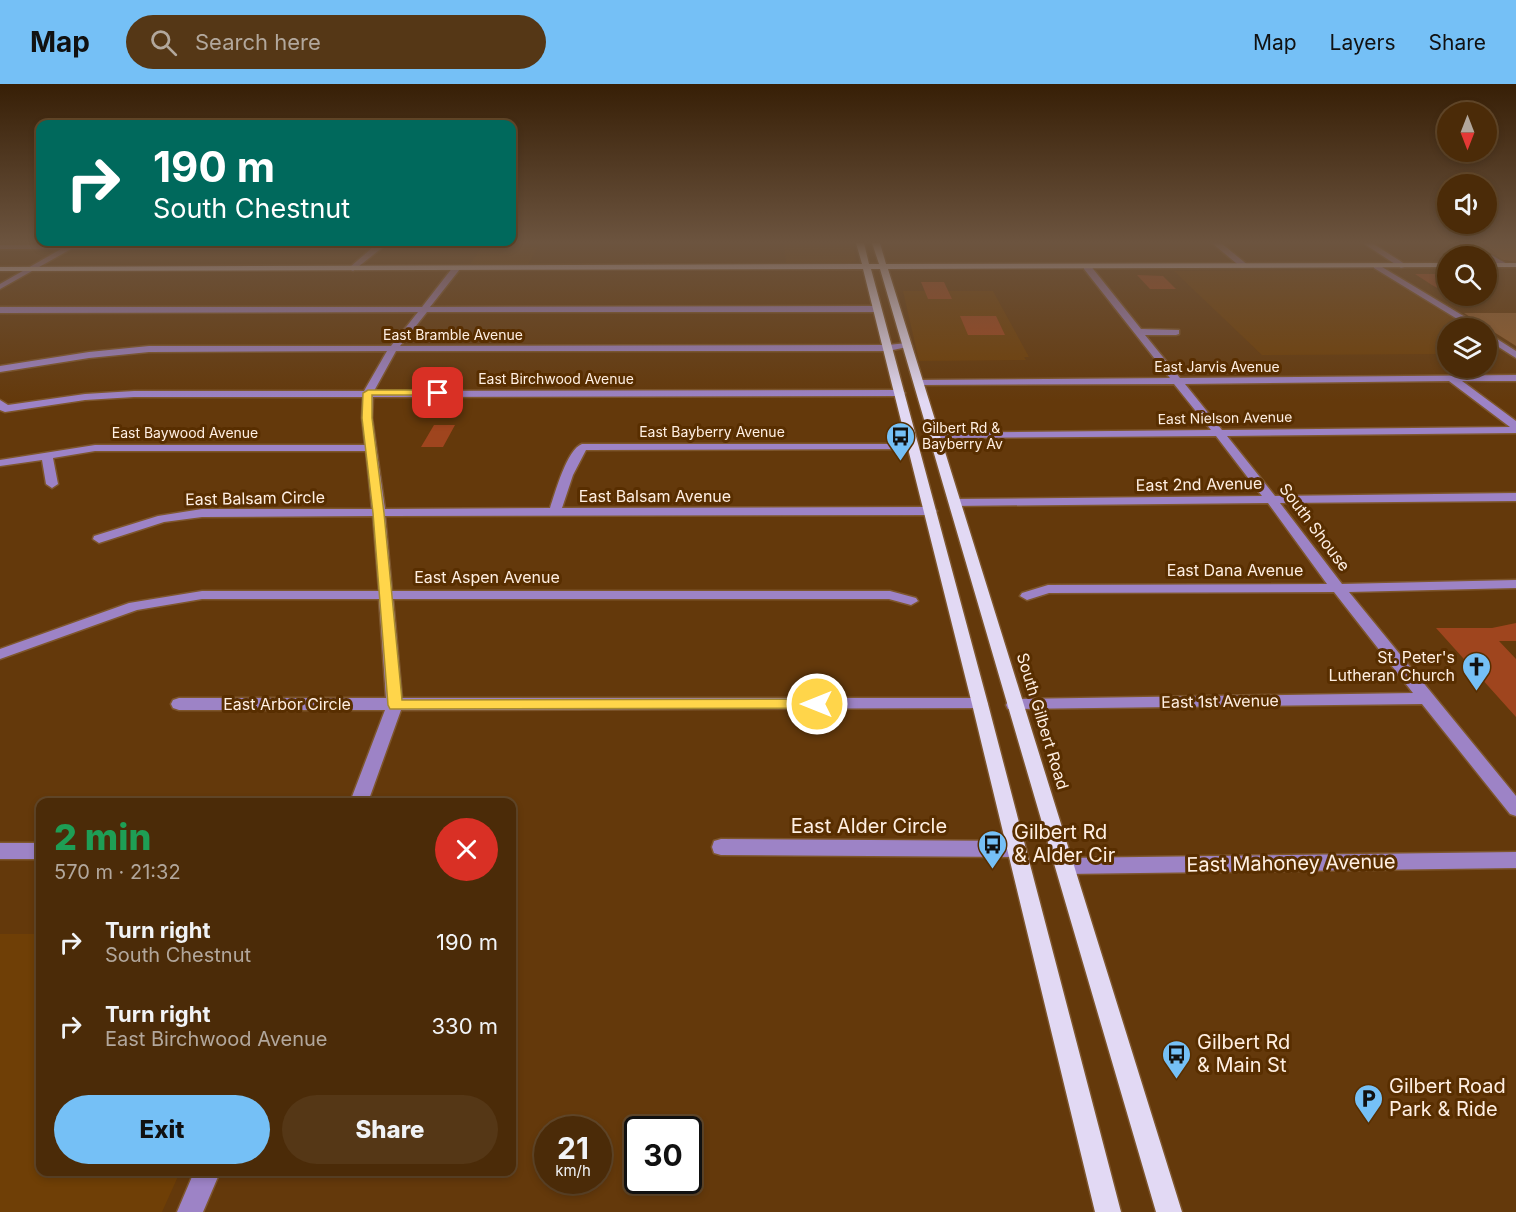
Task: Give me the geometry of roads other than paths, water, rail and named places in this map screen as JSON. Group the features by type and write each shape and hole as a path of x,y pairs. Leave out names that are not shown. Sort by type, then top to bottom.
{"main road":[{"path":"873,296 931,512 1108,1212"},
{"name":"South Gilbert Road","path":"893,296 1014,705 1169,1212"}],"street":[{"path":"360,798 395,705 379,513 367,418 368,393 393,349 435,296"},
{"name":"South Shouse","path":"1109,296 1516,809"},
{"path":"1425,296 1461,318"},
{"path":"0,310 92,313 877,309"},
{"path":"1138,332 1176,332"},
{"path":"1497,342 1516,355"},
{"name":"East Bramble Avenue","path":"0,369 89,355 149,349 888,348 907,346"},
{"name":"East Jarvis Avenue","path":"918,383 1451,378"},
{"name":"East Nielson Avenue","path":"1451,378 1516,428"},
{"name":"East Jarvis Avenue","path":"1497,378 1516,378"},
{"name":"East Birchwood Avenue","path":"0,403 5,409 85,397 134,394 900,393"},
{"name":"East Nielson Avenue","path":"934,436 1220,434 1516,428"},
{"name":"East Bayberry Avenue","path":"555,512 567,475 582,447 914,447"},
{"name":"East Baywood Avenue","path":"0,463 95,448 372,448"},
{"path":"47,454 52,484"},
{"name":"East 2nd Avenue","path":"954,503 1516,497"},
{"name":"East Balsam Avenue","path":"379,513 931,512"},
{"name":"East Balsam Circle","path":"99,539 162,519 202,513 379,513"},
{"name":"East Dana Avenue","path":"1027,596 1048,589 1339,588 1516,584"},
{"name":"East Aspen Avenue","path":"0,654 134,606 191,597 890,596 911,601"},
{"name":"East 1st Avenue","path":"1014,705 1426,698"},
{"name":"East Arbor Circle","path":"179,704 980,704"},
{"name":"East Alder Circle","path":"721,847 1017,849"},
{"path":"0,851 36,851"},
{"name":"East Mahoney Avenue","path":"1065,866 1516,860"},
{"path":"189,1212 205,1176"}],"place":[{"name":"Gilbert Rd & Bayberry Av","path":"901,462"},
{"name":"St. Peter's Lutheran Church","path":"1476,692"},
{"name":"Gilbert Rd & Alder Cir","path":"993,870"},
{"name":"Gilbert Rd & Main St","path":"1176,1080"},
{"name":"Gilbert Road Park & Ride","path":"1368,1124"}]}
